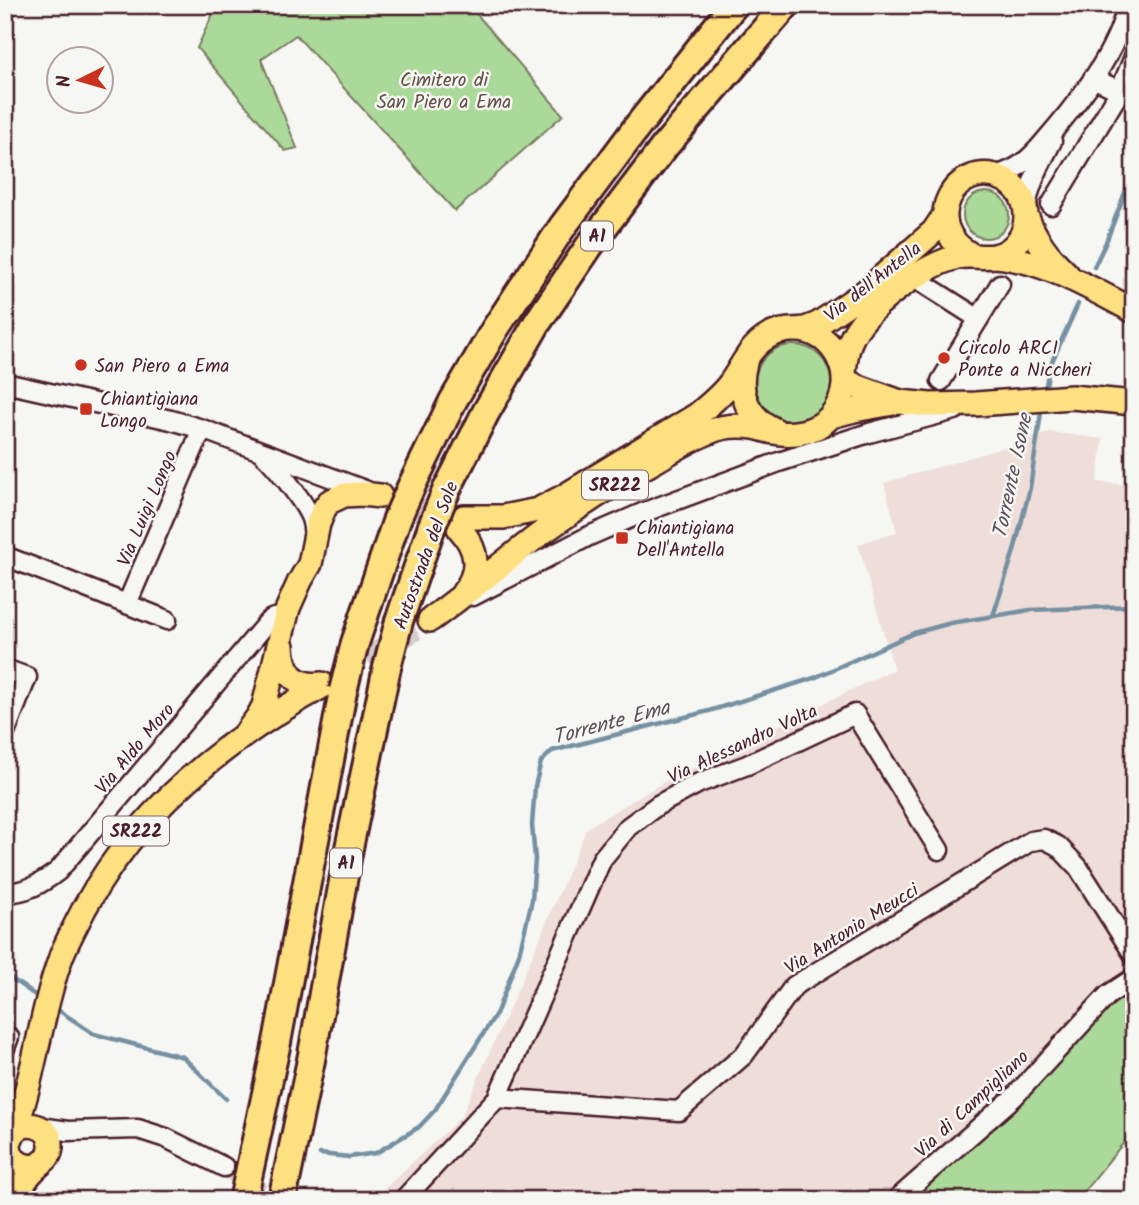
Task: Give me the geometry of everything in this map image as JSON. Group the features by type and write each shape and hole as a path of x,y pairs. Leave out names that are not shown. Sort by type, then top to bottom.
{"highway":[{"name":"Autostrada del Sole","path":"244,1198 277,1042 329,687 355,643 397,519 453,401 495,329 555,237 637,127 734,5"},
{"name":"Autostrada del Sole","path":"282,1200 311,1060 349,848 387,667 399,621 446,491 486,412 537,323 590,245 665,146 786,5"}],"main road":[{"name":"Via dell'Antella","path":"789,330 805,329 818,324 865,292 934,231 944,216 948,198 960,184 977,176 995,176"},
{"path":"995,176 1015,188 1024,203 1033,231 1046,252 1072,279"},
{"name":"Via dell'Antella","path":"844,378 845,358 850,342 860,324 883,300 914,278 949,260 1009,250 1020,238 1026,225 1026,215"},
{"path":"944,216 946,229 960,248 984,256 1008,257 1072,279 1134,311"},
{"path":"745,363 742,391 753,414 764,424 782,432 797,433 817,427 831,416 842,398 844,378 839,359 823,339 805,331 789,330"},
{"name":"SR222","path":"457,601 472,582 475,564 474,553 462,523 538,510 563,497 697,415 723,392 761,341 789,330"},
{"path":"844,378 856,386 900,402"},
{"path":"831,416 900,402 938,405 1072,397 1134,403"},
{"name":"SR222","path":"430,620 544,531 630,475 708,432 733,426 775,433 797,433"},
{"name":"SR222","path":"244,734 264,706 282,628 294,594 310,565 321,515 329,502 337,498 352,494 380,496"},
{"name":"SR222","path":"282,628 283,662 286,670 292,677 307,684 329,687"},
{"name":"SR222","path":"26,1146 28,1115 25,1097 49,992 62,954 93,892 115,858 169,796 244,734 295,701 329,687"},
{"path":"13,1200 27,1179 26,1146"}],"street":[{"name":"Via dell'Antella","path":"995,176 1024,163 1063,119 1107,57 1127,5"},
{"path":"1051,205 1120,91 1134,57"},
{"path":"1093,78 1120,91"},
{"name":"Via dell'Antella","path":"1026,215 1032,183 1063,119"},
{"path":"914,278 979,319"},
{"path":"941,381 1000,284"},
{"path":"5,383 202,429 380,496"},
{"path":"457,601 471,597 600,531 642,513 779,462 869,433 981,403"},
{"name":"Via Luigi Longo","path":"127,604 202,429"},
{"path":"779,462 794,449 797,433"},
{"path":"258,450 277,468 308,512 312,521 314,545"},
{"path":"5,555 167,620"},
{"name":"Via Aldo Moro","path":"5,893 34,887 58,871 266,624 272,618 281,619 282,628"},
{"path":"5,669 27,677 5,733"},
{"name":"Via Alessandro Volta","path":"497,1098 602,859 628,827 658,805 699,783 747,765 855,714 939,850"},
{"name":"Via Antonio Meucci","path":"497,1098 679,1111 744,1055 794,986 1031,841 1044,839 1058,846 1078,867 1134,955"},
{"name":"Via di Campigliano","path":"896,1200 1014,1097 1108,995 1134,978"},
{"path":"403,1200 497,1098"},
{"path":"26,1146 68,1131 138,1129 166,1138 224,1167"}],"shaded area":[{"path":"1049,432 1103,439 1097,482 1134,486 1134,981 1099,995 933,1155 876,1200 378,1200 379,1194 461,1117 587,828 662,783 894,669 858,544 897,532 884,483"}],"green space":[{"name":"Cimitero di San Piero a Ema","path":"217,5 469,5 563,115 455,211 296,35 261,59 297,148 285,151 197,48"},
{"path":"986,192 1002,199 1009,215 1002,231 986,238 970,231 963,215 970,199"},
{"path":"793,345 808,348 820,356 828,368 831,383 828,398 820,410 808,418 793,421 778,418 766,410 758,398 755,383 758,368 766,356 778,348"},
{"path":"1134,978 1134,1130 1077,1200 896,1200"}],"waterway":[{"name":"Torrente Isone","path":"1094,267 1134,169"},
{"name":"Torrente Isone","path":"1045,391 1049,368 1078,304"},
{"name":"Torrente Isone","path":"993,616 1014,551 1030,488 1042,406"},
{"name":"Torrente Ema","path":"320,1154 349,1157 376,1153 419,1127 435,1110 497,1012 519,954 532,900 535,786 541,762 552,751 709,711 814,678 914,633 951,623 1030,610 1134,606"},
{"name":"Torrente Ema","path":"5,974 42,1000"},
{"name":"Torrente Ema","path":"55,1008 94,1034 183,1057 226,1099"}],"tunnel":[{"path":"387,498 447,520 459,528"},
{"path":"338,677 430,620"},
{"path":"224,1167 275,1200"}],"place":[{"name":"Circolo ARCI Ponte a Niccheri","path":"944,358"},
{"name":"San Piero a Ema","path":"81,365"},
{"name":"Chiantigiana Longo","path":"86,409"},
{"name":"Chiantigiana Dell'Antella","path":"622,538"}]}
